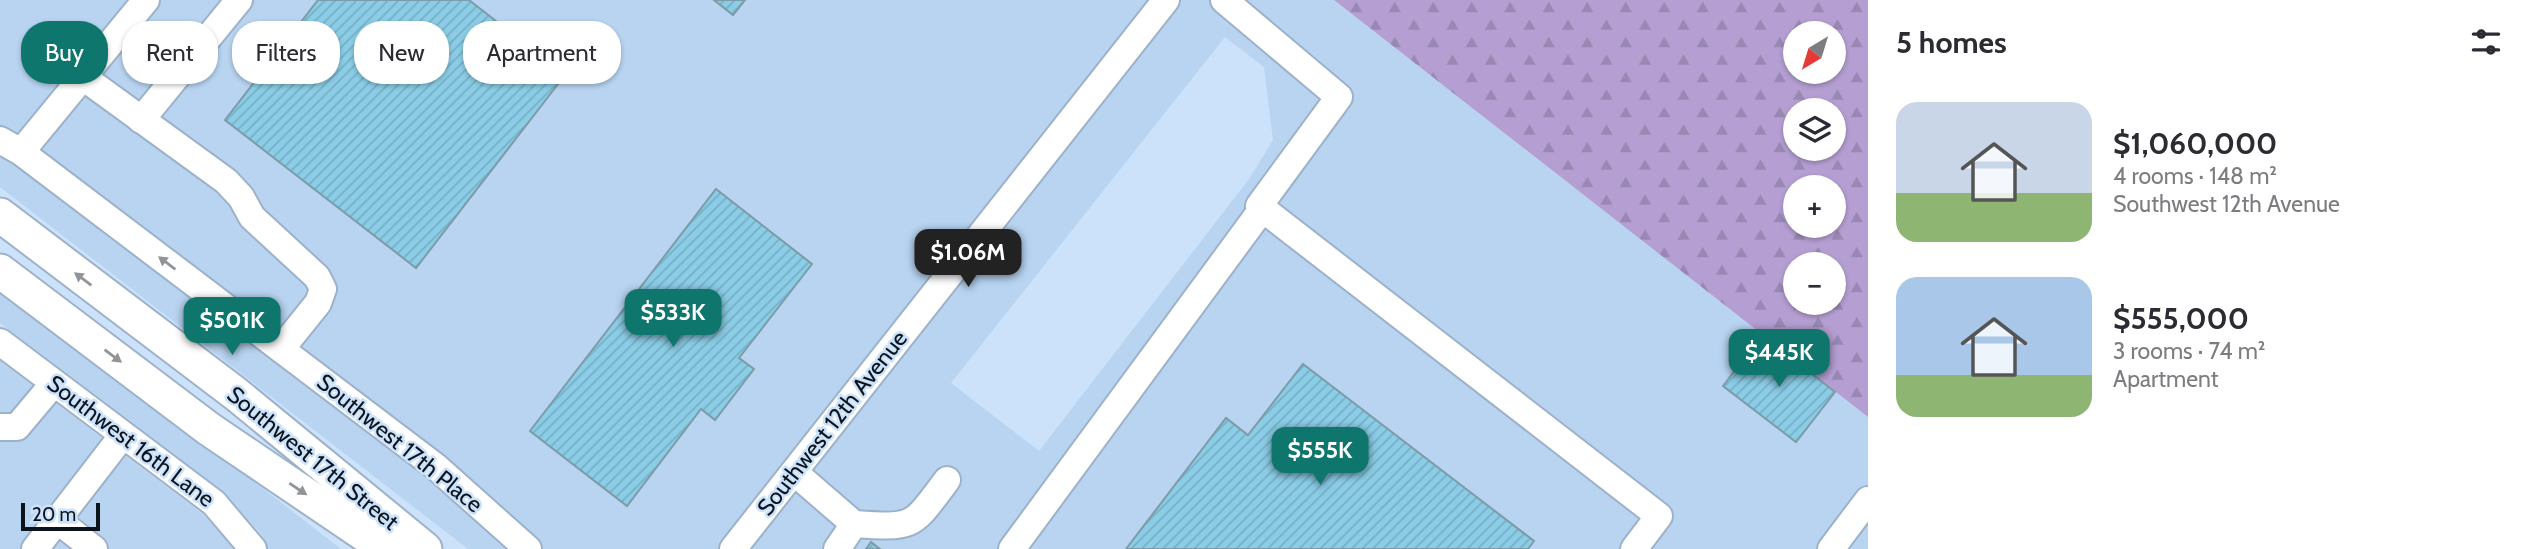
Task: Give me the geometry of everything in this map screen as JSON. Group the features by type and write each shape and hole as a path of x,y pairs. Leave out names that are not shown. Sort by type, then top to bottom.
{"main road":[{"name":"Southwest 17th Street","path":"0,215 236,394 425,549"},
{"name":"Southwest 17th Street","path":"0,271 209,429 386,549"}],"street":[{"path":"108,46 146,0"},
{"path":"141,120 239,0"},
{"name":"Southwest 12th Avenue","path":"733,549 1166,0"},
{"path":"1224,0 1339,97 1259,206 1659,516 1634,549"},
{"path":"11,146 76,84"},
{"path":"92,84 226,181 264,230 317,277 323,289 318,303 281,349"},
{"name":"Southwest 17th Place","path":"11,146 435,466 528,549"},
{"path":"1012,549 1263,208"},
{"name":"Southwest 16th Lane","path":"0,342 214,503 253,549"},
{"path":"0,427 18,427 54,383"},
{"path":"35,549 123,435"},
{"path":"794,472 854,524 903,527 918,519 947,480"},
{"path":"1830,549 1868,500"},
{"path":"57,520 94,549"},
{"path":"837,549 854,524"}],"shaded area":[{"path":"0,0 1334,0 1868,417 1868,549 468,549 0,187","holes":["1225,37 1264,67 1273,140 1249,179 1039,451 951,383"]},
{"path":"0,290 341,549 268,549 262,535 225,493 0,323"},
{"path":"0,361 204,515 234,549 0,549"}],"green space":[{"path":"1334,0 1868,0 1868,417"}],"building":[{"path":"318,0 469,0 496,21 463,21 463,84 558,84 416,268 225,120 253,84 340,84 340,21 302,21"},
{"path":"714,0 745,0 733,15"},
{"path":"716,189 812,264 739,358 754,369 715,420 701,409 627,506 530,431"},
{"path":"1762,335 1835,392 1796,442 1723,386"},
{"path":"1303,364 1534,541 1528,549 1126,549 1226,418 1248,435"},
{"path":"871,542 880,549 866,549"}]}
